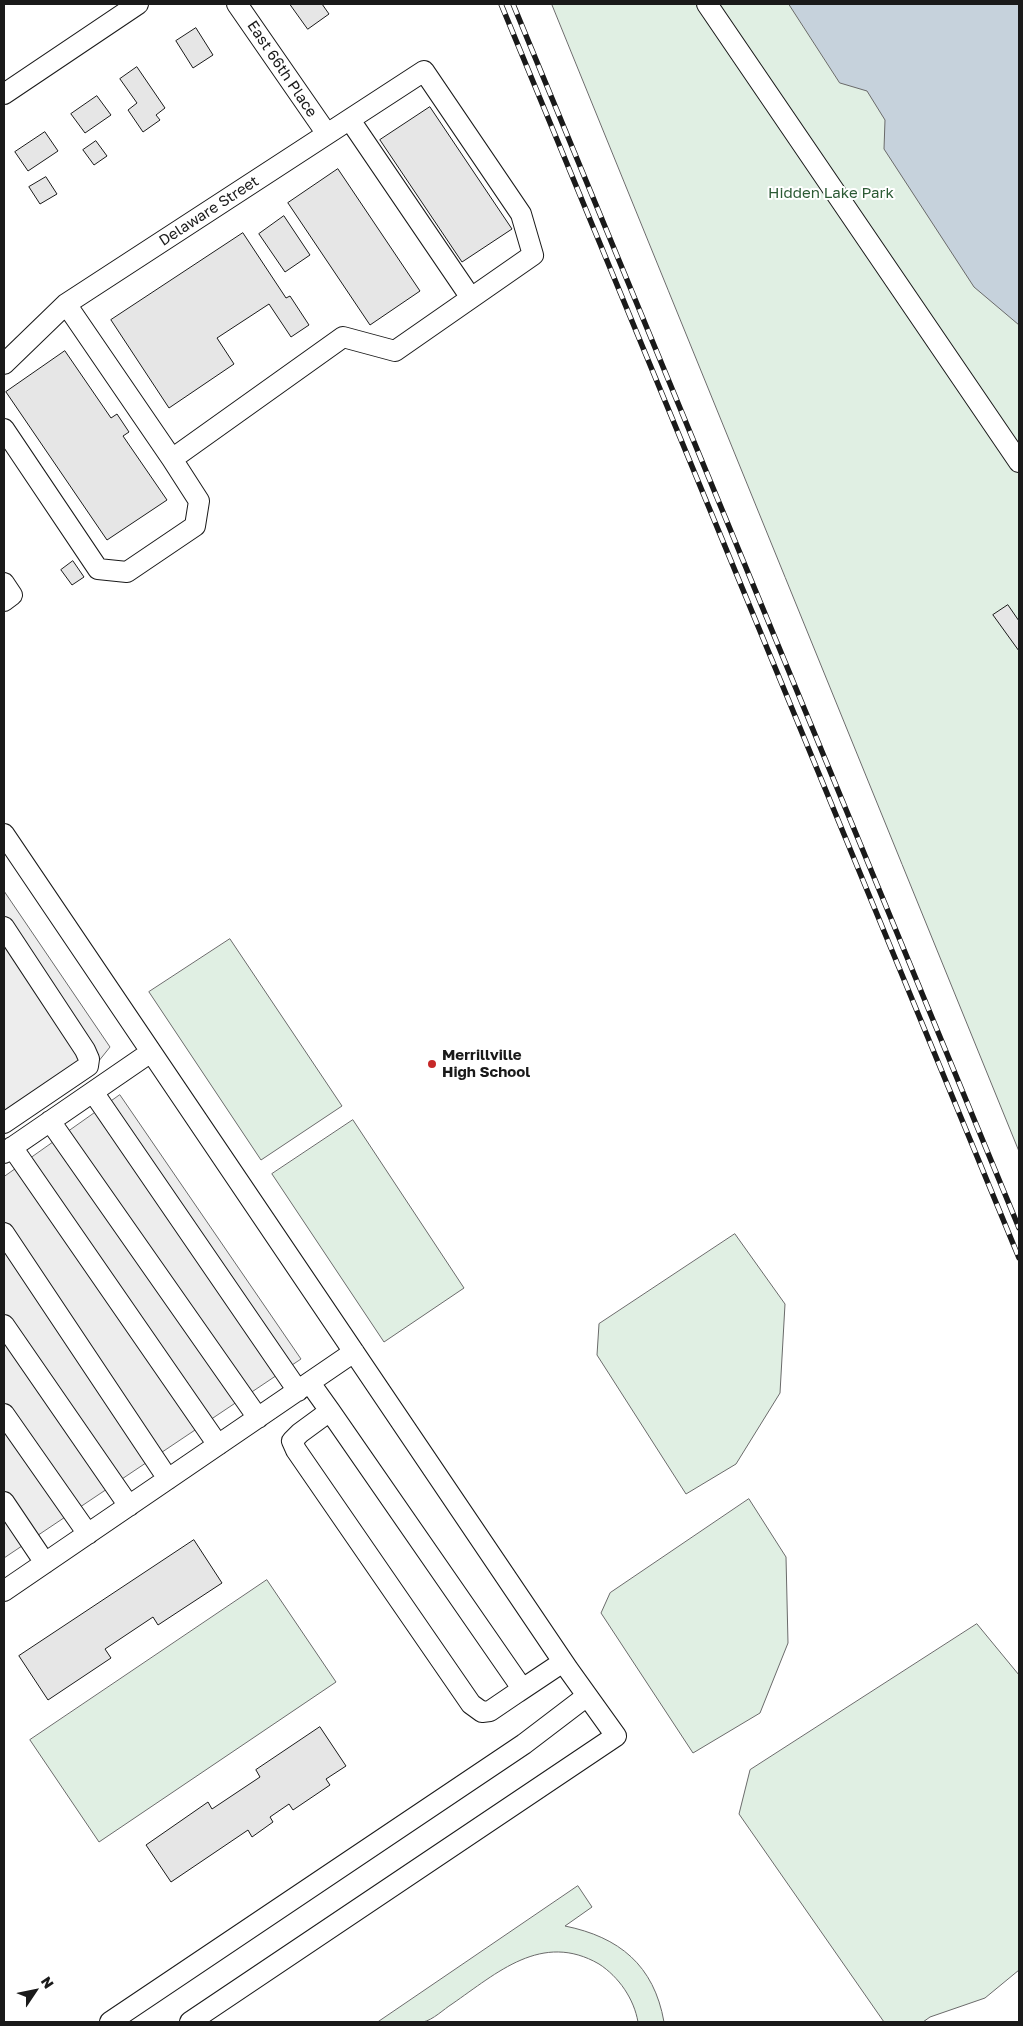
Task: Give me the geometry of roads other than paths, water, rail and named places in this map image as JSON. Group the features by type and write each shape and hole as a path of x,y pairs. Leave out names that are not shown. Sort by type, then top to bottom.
{"street":[{"path":"4,94 138,4"},
{"name":"East 66th Place","path":"237,4 327,134"},
{"path":"707,4 1019,462"},
{"name":"Delaware Street","path":"4,364 66,304 424,71 521,214 533,255 472,298"},
{"path":"172,459 343,337 395,351 472,298 350,120"},
{"path":"4,429 98,569 128,572 195,526 199,501 66,304"},
{"path":"4,583 12,595 4,601"},
{"path":"7,846 152,1052 563,1662 616,1736 190,2022"},
{"path":"4,927 85,1050 100,1088 304,1387 330,1411 519,1684 518,1692"},
{"path":"152,1052 8,1150 218,1445"},
{"path":"4,1123 88,1066 89,1059"},
{"path":"50,1121 258,1418"},
{"path":"4,1234 168,1479"},
{"path":"4,1325 129,1506"},
{"path":"4,1591 354,1352"},
{"path":"330,1411 292,1441 296,1450 471,1704 482,1712 490,1711 563,1662"},
{"path":"4,1414 88,1534"},
{"path":"4,1502 45,1563"},
{"path":"110,2022 524,1744 587,1696"}],"railway":[{"path":"501,4 1019,1258"},
{"path":"513,4 1019,1228"}],"place":[{"name":"Merrillville High School","path":"432,1064"}],"park label":[{"name":"Hidden Lake Park","path":"831,193"}]}
